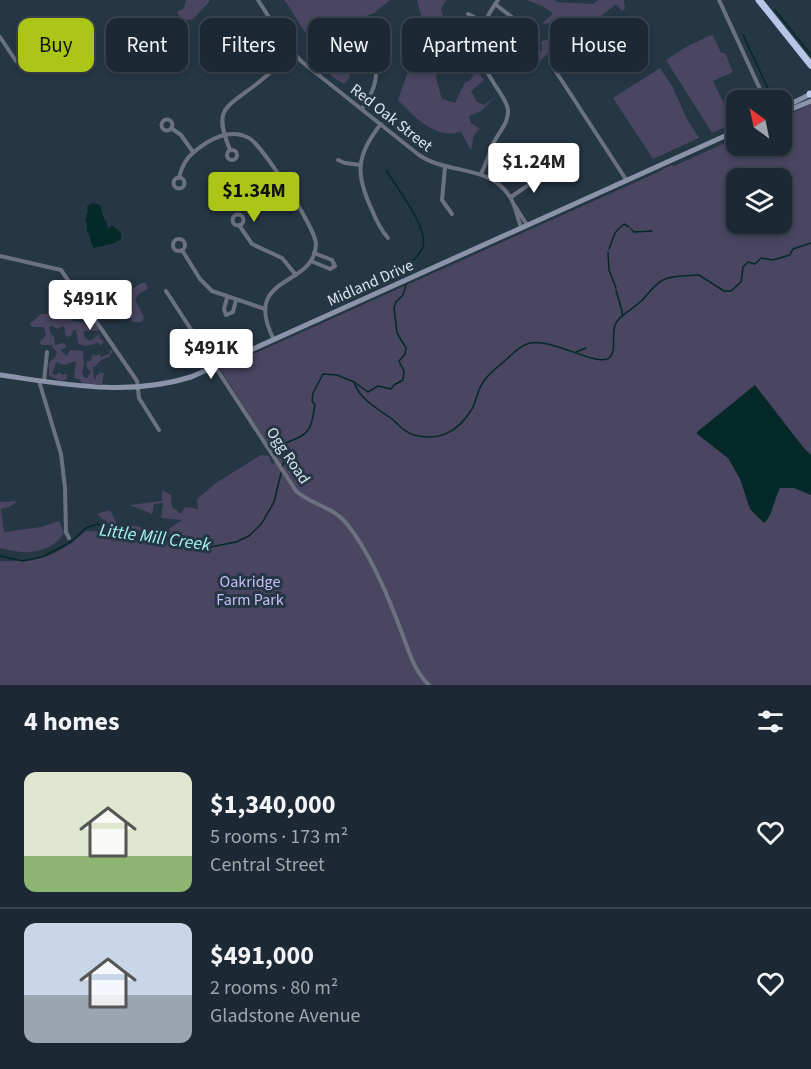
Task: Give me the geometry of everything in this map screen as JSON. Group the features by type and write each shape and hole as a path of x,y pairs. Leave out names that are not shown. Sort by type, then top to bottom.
{"highway":[{"path":"759,0 811,65"}],"main road":[{"path":"792,103 811,94"},
{"path":"792,109 811,101"},
{"name":"Midland Drive","path":"0,375 104,388 137,387 179,381 216,367 726,135"}],"street":[{"name":"Red Oak Street","path":"258,0 270,18"},
{"path":"719,0 760,90"},
{"path":"486,18 496,2 514,18"},
{"path":"468,14 476,18"},
{"path":"0,37 15,61"},
{"name":"Red Oak Street","path":"296,55 424,158 446,167 481,174 495,181 511,197 524,226"},
{"path":"230,150 224,135 224,113 231,102 271,72"},
{"path":"362,109 371,96 377,72"},
{"path":"481,174 508,113 506,103 487,72"},
{"path":"555,72 628,181"},
{"path":"381,124 363,150 360,174 366,198 381,231 388,238"},
{"path":"171,128 181,135 194,152"},
{"path":"179,178 184,162 194,152 224,135 235,134 248,137 262,150 311,226 315,238 311,261 307,267 272,292 265,309 266,322 274,340"},
{"path":"338,160 360,165"},
{"path":"446,167 441,200 452,214"},
{"path":"511,197 544,174"},
{"path":"239,225 252,244 282,258 296,275"},
{"path":"182,250 207,287 227,298 265,309"},
{"path":"311,261 330,269 335,266 332,260 314,253"},
{"path":"0,256 61,270 137,381 141,401 159,430"},
{"name":"Ogg Road","path":"166,291 293,486 300,495 336,513 347,524 376,574 414,664 429,685"},
{"path":"227,298 223,311 226,315 232,312 236,300"},
{"path":"47,352 41,381 61,454 65,488 66,532 69,538"}],"green space":[{"path":"186,0 210,1 193,19 180,18 177,12 184,8"},
{"path":"284,0 390,0 374,13 361,18 308,18 308,35"},
{"path":"417,0 446,0 441,9 443,18 420,18"},
{"path":"526,0 593,4 598,0 624,0 625,9 622,11 615,5 598,18 550,18 550,23 542,24 553,13"},
{"path":"711,35 721,53 725,53 733,72 713,81 726,108 726,127 712,133 666,60"},
{"path":"550,40 550,51 538,63 538,51 542,51 541,41"},
{"path":"660,68 699,138 653,159 613,98"},
{"path":"332,72 349,72 350,77 344,84 331,76"},
{"path":"408,72 437,72 442,99 455,103 465,82 470,81 475,72 478,72 484,80 471,91 477,102 484,105 496,96 481,111 469,116 471,123 480,129 474,135 471,150 461,132 434,130 419,120 398,100"},
{"name":"Oakridge Farm Park","path":"811,104 811,685 0,685 0,561 27,561 55,553 86,531 151,540 159,534 111,526 97,514 110,510 118,526 131,525 164,532 182,520 161,518 163,503 154,504 152,514 130,505 162,501 162,490 171,495 172,507 181,514 185,507 198,509 197,499 216,483 261,455 269,456 272,464 278,460 220,369 671,165 674,166 726,143 726,156 792,156 792,113"},
{"path":"141,283 146,283 148,289 135,299 144,318 141,322 132,322 125,294 127,288 133,289"},
{"path":"41,314 64,319 68,316 73,321 90,323 93,317 99,327 98,331 84,331 84,337 90,341 100,334 99,338 104,341 101,346 98,342 88,346 78,343 76,330 73,330 71,336 68,337 65,335 63,326 57,329 49,327 51,335 54,336 55,345 64,343 67,347 60,350 67,356 70,350 83,351 82,373 85,378 91,372 86,363 91,360 93,354 96,356 100,354 101,357 114,349 109,357 92,367 95,381 96,376 101,372 104,374 102,384 83,384 74,378 76,361 64,365 56,362 52,374 56,375 59,372 62,375 67,374 67,379 61,381 49,376 49,362 55,358 57,353 51,345 39,343 46,335 44,327 32,327 30,324"},
{"path":"18,501 1,509 4,532 41,527 59,521 64,533 51,546 44,549 18,552 0,548 0,502"}],"shaded area":[{"path":"92,203 100,205 107,227 110,228 112,225 121,233 121,239 94,248 87,231 87,222 85,222 87,207"},
{"path":"755,385 811,455 811,495 794,488 780,488 764,523 750,509 740,479 728,458 697,434"}],"waterway":[{"path":"775,10 811,55"},
{"path":"743,35 769,90"},
{"path":"386,170 417,219 424,239 421,251 404,274"},
{"path":"609,249 617,230 624,224 629,227"},
{"path":"631,229 634,232 652,231"},
{"name":"Little Mill Creek","path":"282,468 284,461 279,450 286,443 305,434 310,428 315,405 312,401 313,393 323,374 337,375 354,382 365,399 408,433 423,437 440,436 455,429 467,417 487,377 524,345 550,344 595,359 609,358 613,351 614,327 618,320 667,278 699,275 724,291 731,291 741,282 743,267 748,262 755,264 761,258 773,260 790,255 793,249 811,243"},
{"path":"608,252 609,270 616,288"},
{"path":"354,382 368,392 378,386 391,389 403,380 404,371 399,361 405,354 406,348 397,333 394,308 403,295 406,285"},
{"path":"616,290 622,317"},
{"path":"576,352 586,348"},
{"name":"Little Mill Creek","path":"0,556 23,561 42,557 71,542 86,528 97,524 124,533 211,547 236,542 249,536 262,523 274,502 281,473"}]}
